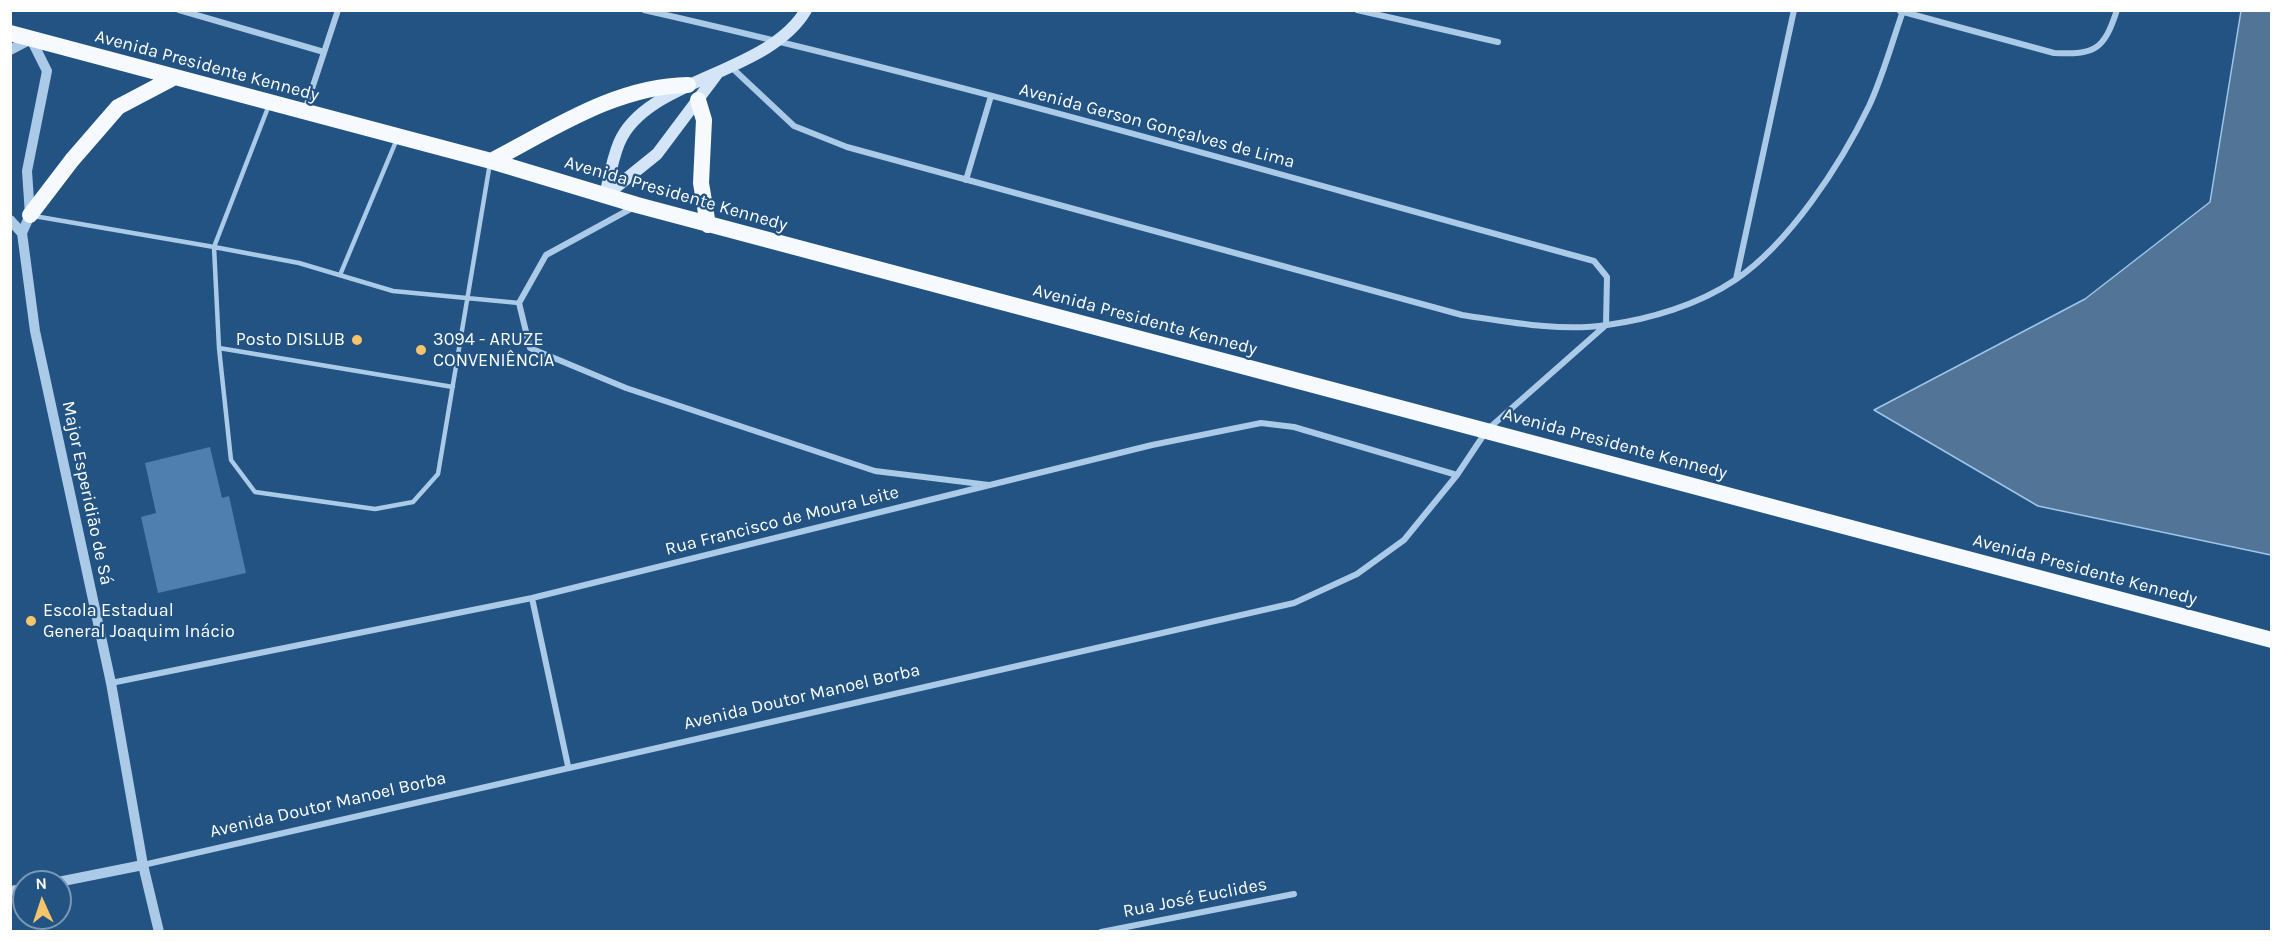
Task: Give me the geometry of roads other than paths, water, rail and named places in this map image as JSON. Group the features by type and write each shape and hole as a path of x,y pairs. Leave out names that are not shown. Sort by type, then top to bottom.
{"highway":[{"name":"Avenida Presidente Kennedy","path":"10,33 491,161 708,225 2271,640"},
{"path":"30,215 72,160 118,107 175,77"},
{"path":"491,161 614,98 659,85 688,85"},
{"path":"698,100 704,120 701,183 708,225"}],"main road":[{"path":"604,196 620,142 635,120 688,85 718,73 781,41 806,10"},
{"path":"604,196 657,154 718,73"}],"street":[{"path":"179,10 324,52"},
{"path":"305,112 338,10"},
{"name":"Avenida Gerson Gonçalves de Lima","path":"644,10 781,41 991,96 1594,261 1607,277 1606,325"},
{"path":"1357,10 1498,42"},
{"path":"1736,280 1794,10"},
{"path":"730,66 794,126 847,147 1462,315 1534,325 1606,325 1663,312 1712,294 1736,280 1772,250 1832,173 1870,105 1901,11 2054,53 2076,54 2090,52 2101,45 2110,33 2117,10"},
{"path":"10,50 31,39 47,71 27,171 30,215 22,233 10,220"},
{"path":"966,180 991,96"},
{"path":"637,205 546,255 519,303 530,348 626,388 875,471 992,486"},
{"name":"Major Esperidião de Sá","path":"22,233 35,331 111,683 143,865 159,932"},
{"name":"Avenida Doutor Manoel Borba","path":"72,879 143,865 568,766 1294,603 1357,574 1404,540 1457,475 1487,430 1606,325"},
{"name":"Rua Francisco de Moura Leite","path":"111,683 532,598 1152,445 1261,423 1294,427 1457,475"},
{"path":"532,598 568,766"},
{"name":"Rua José Euclides","path":"1101,932 1294,894"}],"lane":[{"path":"270,102 214,247 219,348 231,460 255,492 375,509 413,502 438,474 491,161"},
{"path":"340,275 398,136"},
{"path":"30,215 299,263 393,291 519,303"},
{"path":"219,348 453,387"}],"water":[{"path":"2241,11 2271,11 2271,555 2038,506 1874,410 2085,299 2210,202"}],"place":[{"name":"Posto DISLUB","path":"357,340"},
{"name":"3094 - ARUZE CONVENIÊNCIA","path":"421,350"},
{"name":"Escola Estadual General Joaquim Inácio","path":"31,621"}]}
